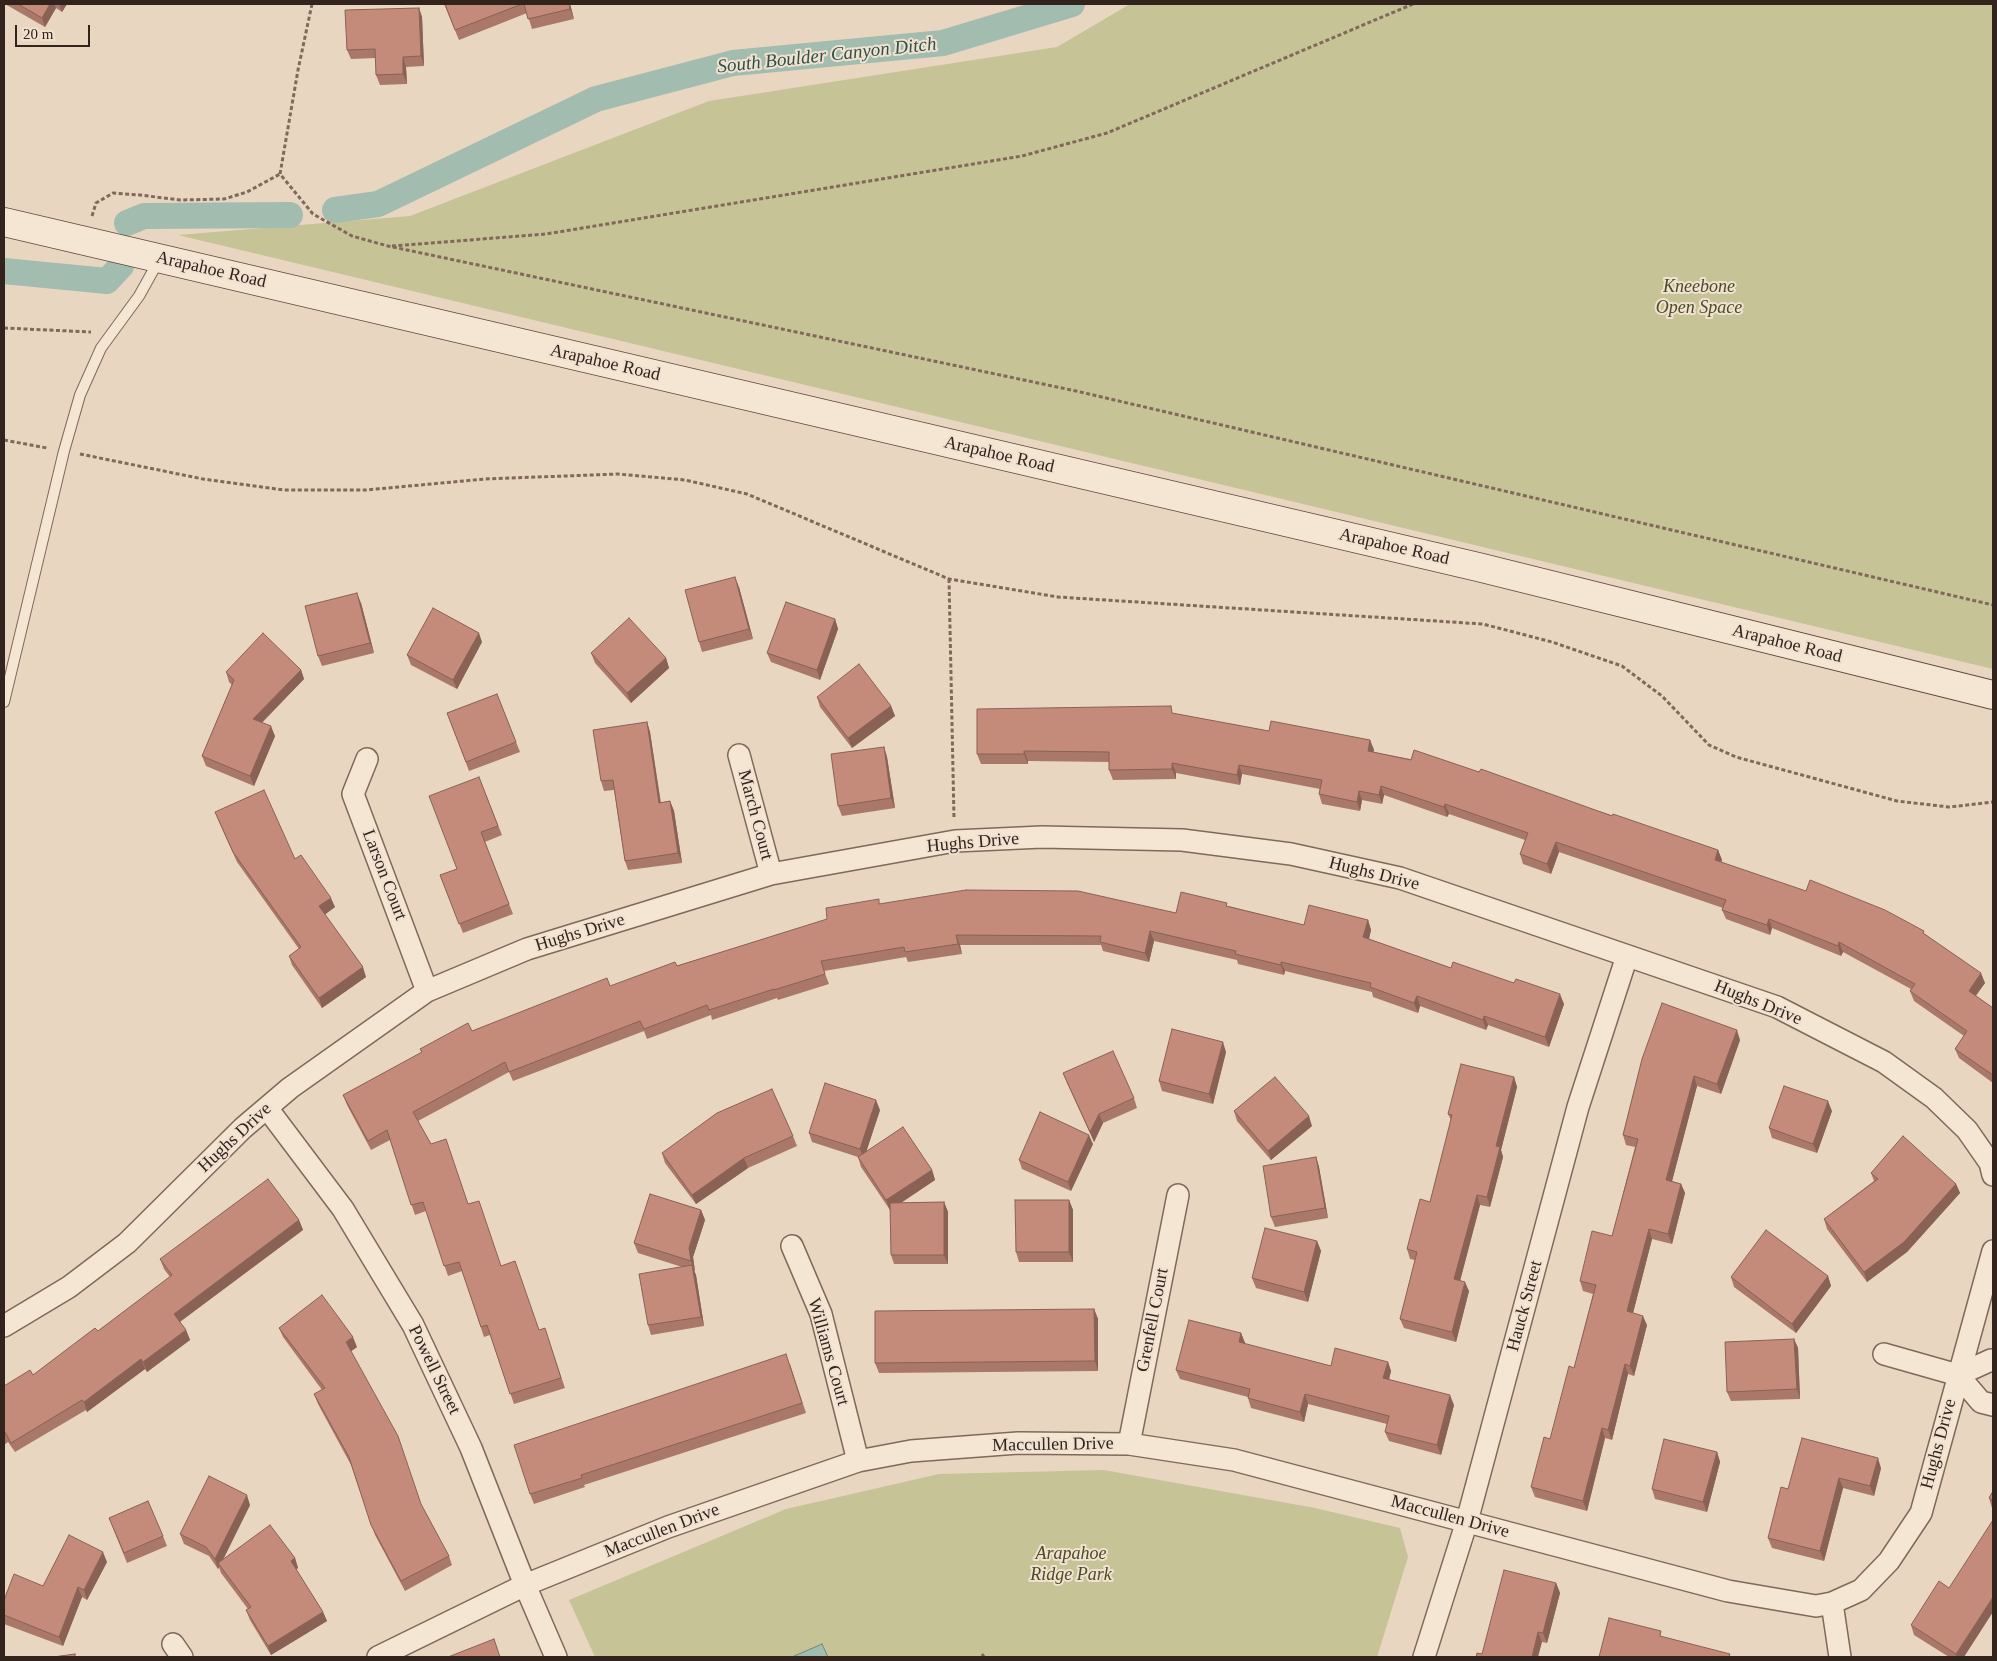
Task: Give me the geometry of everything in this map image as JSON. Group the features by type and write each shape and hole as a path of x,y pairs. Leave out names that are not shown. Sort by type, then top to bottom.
{"main road":[{"name":"Arapahoe Road","path":"4,222 1478,567 1993,695"}],"street":[{"name":"March Court","path":"739,756 772,874"},
{"name":"Larson Court","path":"367,759 354,794 428,991"},
{"name":"Hughs Drive","path":"4,1326 69,1287 127,1243 243,1128 290,1088 428,991 527,949 772,874 955,841 1042,837 1182,840 1292,854 1400,878 1777,1007 1884,1062 1934,1098 1967,1130 1990,1163 1993,1174"},
{"name":"Hauck Street","path":"1424,1657 1467,1521 1578,1107 1627,956"},
{"name":"Powell Street","path":"267,1108 343,1209 413,1325 472,1448 525,1586 556,1657"},
{"name":"Grenfell Court","path":"1129,1444 1178,1196"},
{"name":"Williams Court","path":"792,1246 821,1314 858,1461"},
{"name":"Hughs Drive","path":"1750,1594 1816,1606 1832,1603 1861,1590 1889,1561 1921,1513 1993,1251"},
{"path":"1884,1354 1958,1374 1981,1402 1993,1405"},
{"path":"1958,1374 1991,1360 1993,1361"},
{"name":"Maccullen Drive","path":"378,1657 525,1586 668,1527 858,1461 911,1451 1018,1443 1129,1444 1234,1460 1728,1591 1750,1594"},
{"path":"1832,1603 1840,1657"}],"lane":[{"path":"4,702 64,451 80,395 101,348 148,283 160,259"}],"path":[{"path":"312,4 298,70 280,174 313,214 352,236 388,246 1076,391 1993,605"},
{"path":"388,246 546,234 1022,156 1107,133 1413,4"},
{"path":"90,221 96,202 113,193 180,200 224,199 247,192 280,174"},
{"path":"4,328 92,332 119,321"},
{"path":"4,440 203,479 284,490 366,490 484,479 618,474 685,480 747,494 949,579 1058,597 1483,624 1552,642 1622,666 1662,696 1709,745 1736,757 1897,801 1949,807 1993,802"},
{"path":"949,579 955,841"}],"green space":[{"name":"Kneebone Open Space","path":"1130,4 1993,4 1993,669 178,235 410,216 709,101 1057,47"},
{"name":"Arapahoe Ridge Park","path":"1104,1470 1315,1508 1400,1528 1408,1557 1377,1657 595,1657 569,1600 786,1509 939,1474"}],"shaded area":[{"path":"822,1644 828,1657 792,1657"}],"building":[{"path":"18,4 50,4 42,18"},
{"path":"445,4 522,4 455,30"},
{"path":"524,4 569,4 570,9 528,19"},
{"path":"419,8 421,56 403,57 403,74 376,75 375,49 347,50 345,10"},
{"path":"735,577 749,629 699,642 685,590"},
{"path":"357,593 370,643 318,656 305,606"},
{"path":"786,602 835,619 817,670 767,653"},
{"path":"433,608 479,633 453,680 407,655"},
{"path":"629,618 666,658 627,693 591,653"},
{"path":"263,633 301,670 253,719 271,726 250,776 202,756 234,680 226,672"},
{"path":"859,664 891,706 848,738 817,697"},
{"path":"497,694 516,742 466,762 447,713"},
{"path":"1171,706 1172,713 1269,731 1271,721 1370,740 1368,751 1411,760 1414,750 1479,772 1481,769 1612,816 1613,814 1718,850 1715,860 1806,891 1810,880 1885,910 1924,931 1923,933 1981,973 1969,991 1993,1008 1993,1075 1955,1049 1967,1031 1910,991 1915,984 1839,942 1838,946 1769,919 1767,925 1722,910 1726,900 1556,842 1547,864 1520,854 1528,833 1445,804 1444,807 1381,786 1379,795 1359,791 1357,802 1319,794 1322,780 1239,765 1237,775 1172,763 1172,769 1109,770 1109,752 1024,751 1024,754 977,754 977,709"},
{"path":"647,722 659,803 670,801 678,853 625,861 613,780 601,781 593,730"},
{"path":"884,747 891,798 838,806 831,754"},
{"path":"479,777 498,826 481,832 509,904 459,924 440,875 457,869 429,796"},
{"path":"264,790 295,859 301,855 331,898 319,906 363,967 319,998 289,956 301,947 233,852 215,812"},
{"path":"966,890 1078,891 1176,913 1181,892 1227,903 1226,906 1304,925 1309,905 1368,920 1363,937 1451,968 1453,962 1514,983 1516,979 1560,994 1545,1037 1484,1016 1483,1020 1417,996 1414,1003 1370,987 1371,983 1281,962 1281,965 1235,954 1236,951 1150,931 1145,953 1100,942 1101,936 956,935 958,944 905,952 904,947 821,961 825,974 709,1010 707,1005 644,1029 640,1021 509,1072 505,1062 413,1112 431,1144 446,1139 468,1204 479,1201 501,1266 515,1261 539,1330 545,1328 561,1378 510,1394 487,1325 481,1327 459,1262 444,1266 423,1202 411,1205 387,1130 368,1141 343,1095 422,1052 420,1049 468,1023 472,1031 607,978 610,986 675,962 677,966 827,919 826,908 879,899 879,904"},
{"path":"1662,1003 1737,1030 1717,1084 1694,1076 1666,1180 1681,1184 1668,1234 1649,1229 1627,1311 1643,1316 1630,1366 1625,1364 1608,1430 1602,1428 1583,1501 1531,1487 1544,1437 1550,1439 1569,1366 1574,1368 1596,1285 1580,1281 1592,1231 1612,1236 1638,1139 1623,1135 1642,1059"},
{"path":"1172,1029 1223,1042 1209,1094 1159,1081"},
{"path":"1113,1051 1134,1098 1099,1114 1090,1132 1063,1073"},
{"path":"1461,1064 1514,1077 1496,1146 1500,1147 1487,1197 1477,1195 1454,1279 1465,1282 1452,1332 1400,1319 1417,1252 1407,1249 1420,1199 1430,1202 1452,1115 1448,1114"},
{"path":"1275,1077 1309,1116 1268,1151 1234,1111"},
{"path":"825,1083 876,1100 860,1149 809,1133"},
{"path":"1784,1086 1828,1101 1813,1144 1769,1128"},
{"path":"772,1089 793,1136 744,1158 692,1195 662,1153 717,1113"},
{"path":"1040,1112 1089,1135 1068,1182 1019,1160"},
{"path":"903,1127 932,1170 886,1200 858,1157"},
{"path":"1903,1136 1956,1184 1904,1242 1864,1272 1824,1219 1878,1179 1871,1173"},
{"path":"1316,1157 1325,1208 1271,1217 1263,1166"},
{"path":"268,1179 299,1220 174,1314 186,1330 143,1362 141,1359 84,1402 82,1400 11,1443 4,1433 4,1386 30,1370 33,1375 95,1328 98,1331 172,1275 160,1259"},
{"path":"650,1194 701,1210 689,1248 691,1261 634,1243"},
{"path":"1015,1200 1069,1200 1069,1252 1016,1252"},
{"path":"944,1202 944,1255 891,1255 890,1203"},
{"path":"1265,1228 1317,1241 1304,1292 1252,1278"},
{"path":"1766,1230 1828,1276 1792,1324 1731,1277"},
{"path":"692,1265 701,1317 648,1325 639,1274"},
{"path":"322,1295 353,1337 346,1342 398,1436 421,1504 449,1556 401,1581 371,1525 349,1457 314,1394 325,1388 279,1328"},
{"path":"1094,1309 1095,1361 875,1363 875,1311"},
{"path":"1189,1320 1241,1333 1239,1342 1331,1366 1335,1348 1388,1362 1383,1378 1450,1395 1437,1445 1385,1432 1389,1416 1305,1394 1300,1412 1248,1398 1250,1389 1176,1370"},
{"path":"1794,1339 1797,1389 1727,1392 1725,1342"},
{"path":"786,1354 802,1403 581,1475 582,1478 530,1494 514,1445"},
{"path":"1802,1438 1878,1458 1870,1486 1839,1478 1820,1551 1768,1538 1781,1487 1788,1489"},
{"path":"1664,1439 1717,1452 1703,1502 1652,1489"},
{"path":"209,1476 247,1495 215,1559 206,1547 180,1534"},
{"path":"1993,1491 1993,1501 1989,1498"},
{"path":"148,1501 163,1536 124,1553 109,1518"},
{"path":"1993,1520 1993,1597 1956,1654 1911,1625 1939,1581 1949,1588"},
{"path":"270,1525 295,1558 291,1561 323,1612 268,1646 246,1610 251,1607 218,1563"},
{"path":"69,1535 103,1552 84,1590 78,1587 59,1637 4,1615 4,1600 14,1574 43,1586"},
{"path":"1504,1570 1556,1583 1543,1633 1538,1632 1532,1657 1476,1657 1477,1653 1482,1654"},
{"path":"1609,1618 1661,1631 1660,1636 1730,1654 1729,1657 1599,1657"},
{"path":"494,1639 500,1657 448,1657"},
{"path":"75,1654 75,1657 53,1657"}],"waterway":[{"name":"South Boulder Canyon Ditch","path":"335,210 378,204 596,99 733,63 943,43 1072,4"},
{"name":"South Boulder Canyon Ditch","path":"127,223 144,216 290,215"},
{"name":"South Boulder Canyon Ditch","path":"4,271 107,281 121,266"}]}
